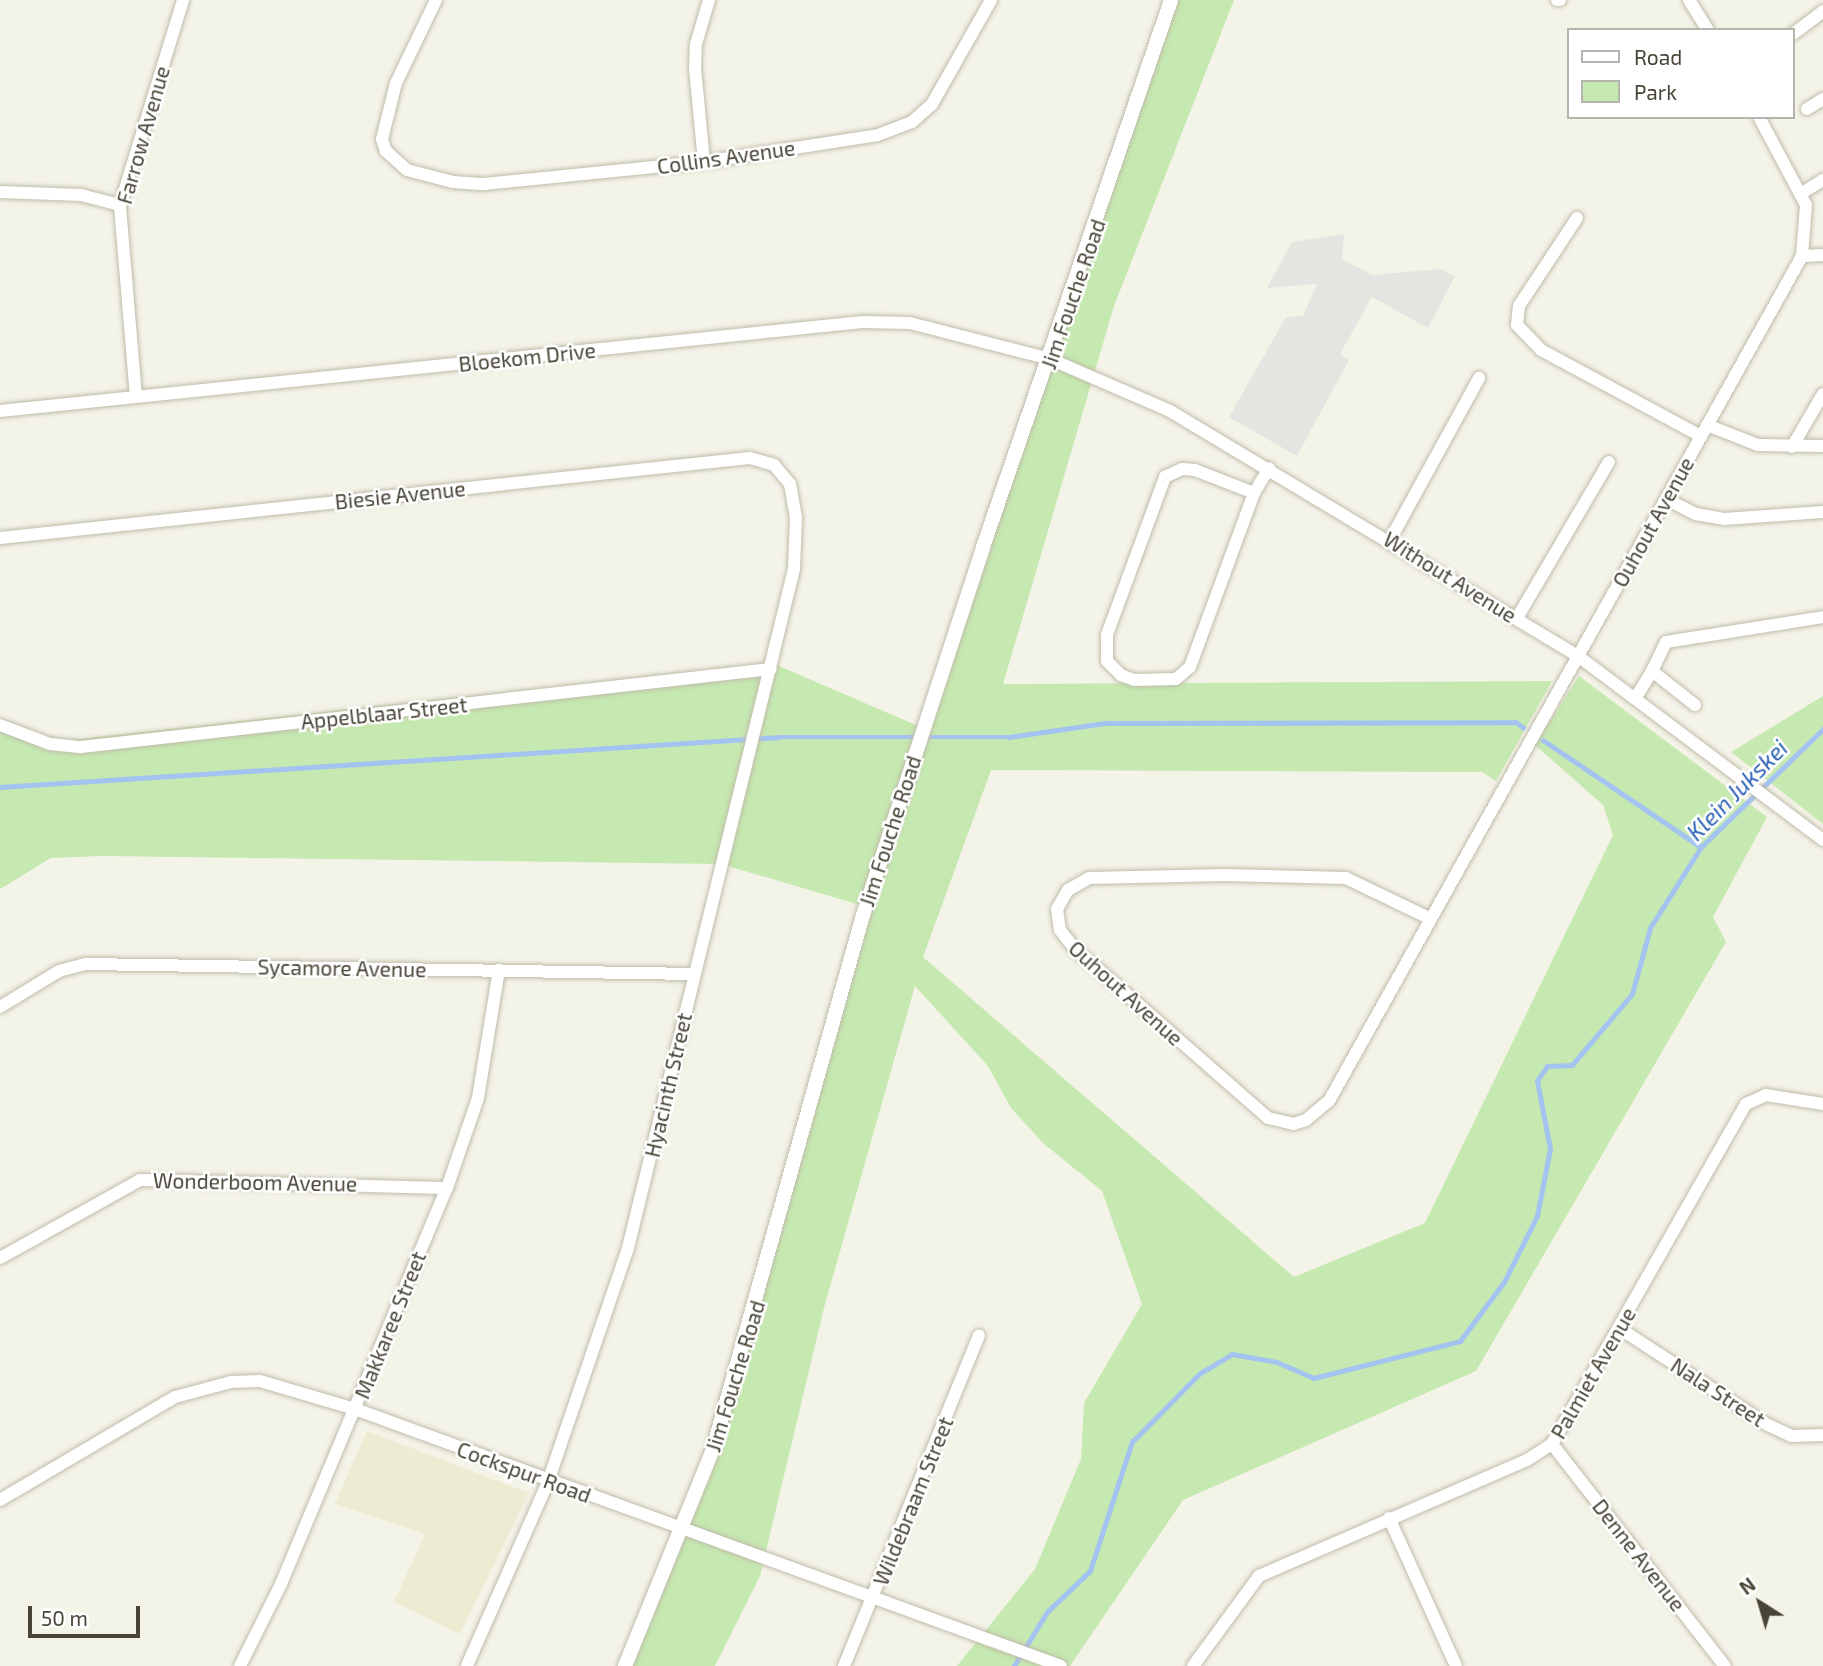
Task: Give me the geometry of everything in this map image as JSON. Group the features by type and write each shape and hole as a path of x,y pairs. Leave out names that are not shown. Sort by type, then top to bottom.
{"street":[{"name":"Farrow Avenue","path":"136,397 120,205 183,0"},
{"name":"Collins Avenue","path":"436,0 396,83 383,122 382,139 395,162 421,175 484,184 704,162 878,135 912,122 932,104 991,0"},
{"path":"704,162 696,57 709,0"},
{"name":"Jim Fouche Road","path":"625,1666 684,1528 740,1367 840,990 917,748 1171,0"},
{"path":"1689,0 1706,28"},
{"path":"1795,32 1823,11"},
{"path":"1807,110 1823,99"},
{"name":"Ouhout Avenue","path":"1429,918 1346,878 1224,875 1089,878 1068,890 1057,909 1060,930 1075,950 1254,1108 1279,1123 1293,1124 1318,1112 1329,1101 1429,918 1802,256 1808,218 1802,193 1760,119"},
{"path":"1802,193 1823,180"},
{"path":"0,192 81,195 120,205"},
{"path":"1577,219 1519,306 1517,325 1541,350 1704,430 1742,441 1792,447 1823,446"},
{"path":"1802,256 1823,255"},
{"name":"Bloekom Drive","path":"0,411 876,321 910,323 1051,359"},
{"name":"Without Avenue","path":"1051,359 1170,411 1390,540 1578,656 1823,840"},
{"path":"1390,540 1479,378"},
{"path":"1792,447 1823,394"},
{"name":"Biesie Avenue","path":"0,538 750,458 774,465 790,484"},
{"path":"1517,618 1609,462"},
{"path":"1254,494 1195,470 1182,469 1165,477 1107,635 1107,661 1121,676 1134,680 1176,678 1190,667 1254,494 1269,468"},
{"name":"Hyacinth Street","path":"467,1666 548,1482 628,1248 772,669 794,569 796,517 790,484"},
{"path":"1666,499 1696,514 1724,519 1823,512"},
{"path":"1636,697 1666,642 1823,617"},
{"name":"Appelblaar Street","path":"0,725 50,744 81,747 772,669"},
{"path":"1652,671 1695,705"},
{"name":"Sycamore Avenue","path":"0,1007 59,971 86,964 694,974"},
{"name":"Makkaree Street","path":"240,1666 271,1607 447,1188 482,1085 499,970"},
{"name":"Palmiet Avenue","path":"1193,1666 1259,1576 1527,1460 1552,1444 1746,1104 1766,1095 1823,1104"},
{"name":"Wonderboom Avenue","path":"0,1258 140,1180 447,1188"},
{"name":"Nala Street","path":"1619,1328 1768,1425 1791,1436 1823,1435"},
{"name":"Wildebraam Street","path":"844,1666 874,1600 979,1335"},
{"name":"Cockspur Road","path":"0,1500 153,1407 200,1389 260,1381 355,1409 548,1482 684,1528 874,1600 1058,1665"},
{"name":"Denne Avenue","path":"1552,1444 1725,1666"},
{"path":"1389,1518 1456,1666"}],"shaded area":[{"path":"1344,234 1342,259 1372,275 1440,269 1455,276 1428,328 1372,297 1340,354 1349,360 1297,456 1229,417 1286,317 1303,316 1317,284 1267,288 1292,242"},
{"path":"367,1431 529,1493 460,1634 394,1602 425,1534 335,1504"}],"green space":[{"path":"1170,0 1234,0 1114,306 1003,684 1552,681 1496,781 1482,772 991,770 923,957 1294,1277 1425,1223 1613,835 1603,805 1535,745 1579,676 1767,817 1713,917 1726,942 1476,1371 1183,1500 1070,1666 957,1666 1035,1569 1081,1459 1084,1403 1142,1304 1102,1191 1043,1143 1011,1108 988,1066 915,986 824,1308 760,1576 715,1666 628,1666 684,1528 867,907 721,864 102,856 51,858 0,889 0,722 60,741 772,663 925,729"},
{"path":"1823,696 1823,824 1731,752"}],"waterway":[{"path":"0,787 779,737 1009,737 1105,723 1516,722 1523,727"},
{"name":"Klein Jukskei","path":"1014,1666 1047,1612 1090,1571 1132,1442 1199,1374 1232,1354 1277,1362 1314,1378 1460,1341 1504,1282 1537,1216 1550,1149 1537,1081 1547,1066 1572,1065 1632,994 1650,928 1701,847 1823,729"},
{"path":"1543,740 1701,847"}]}
